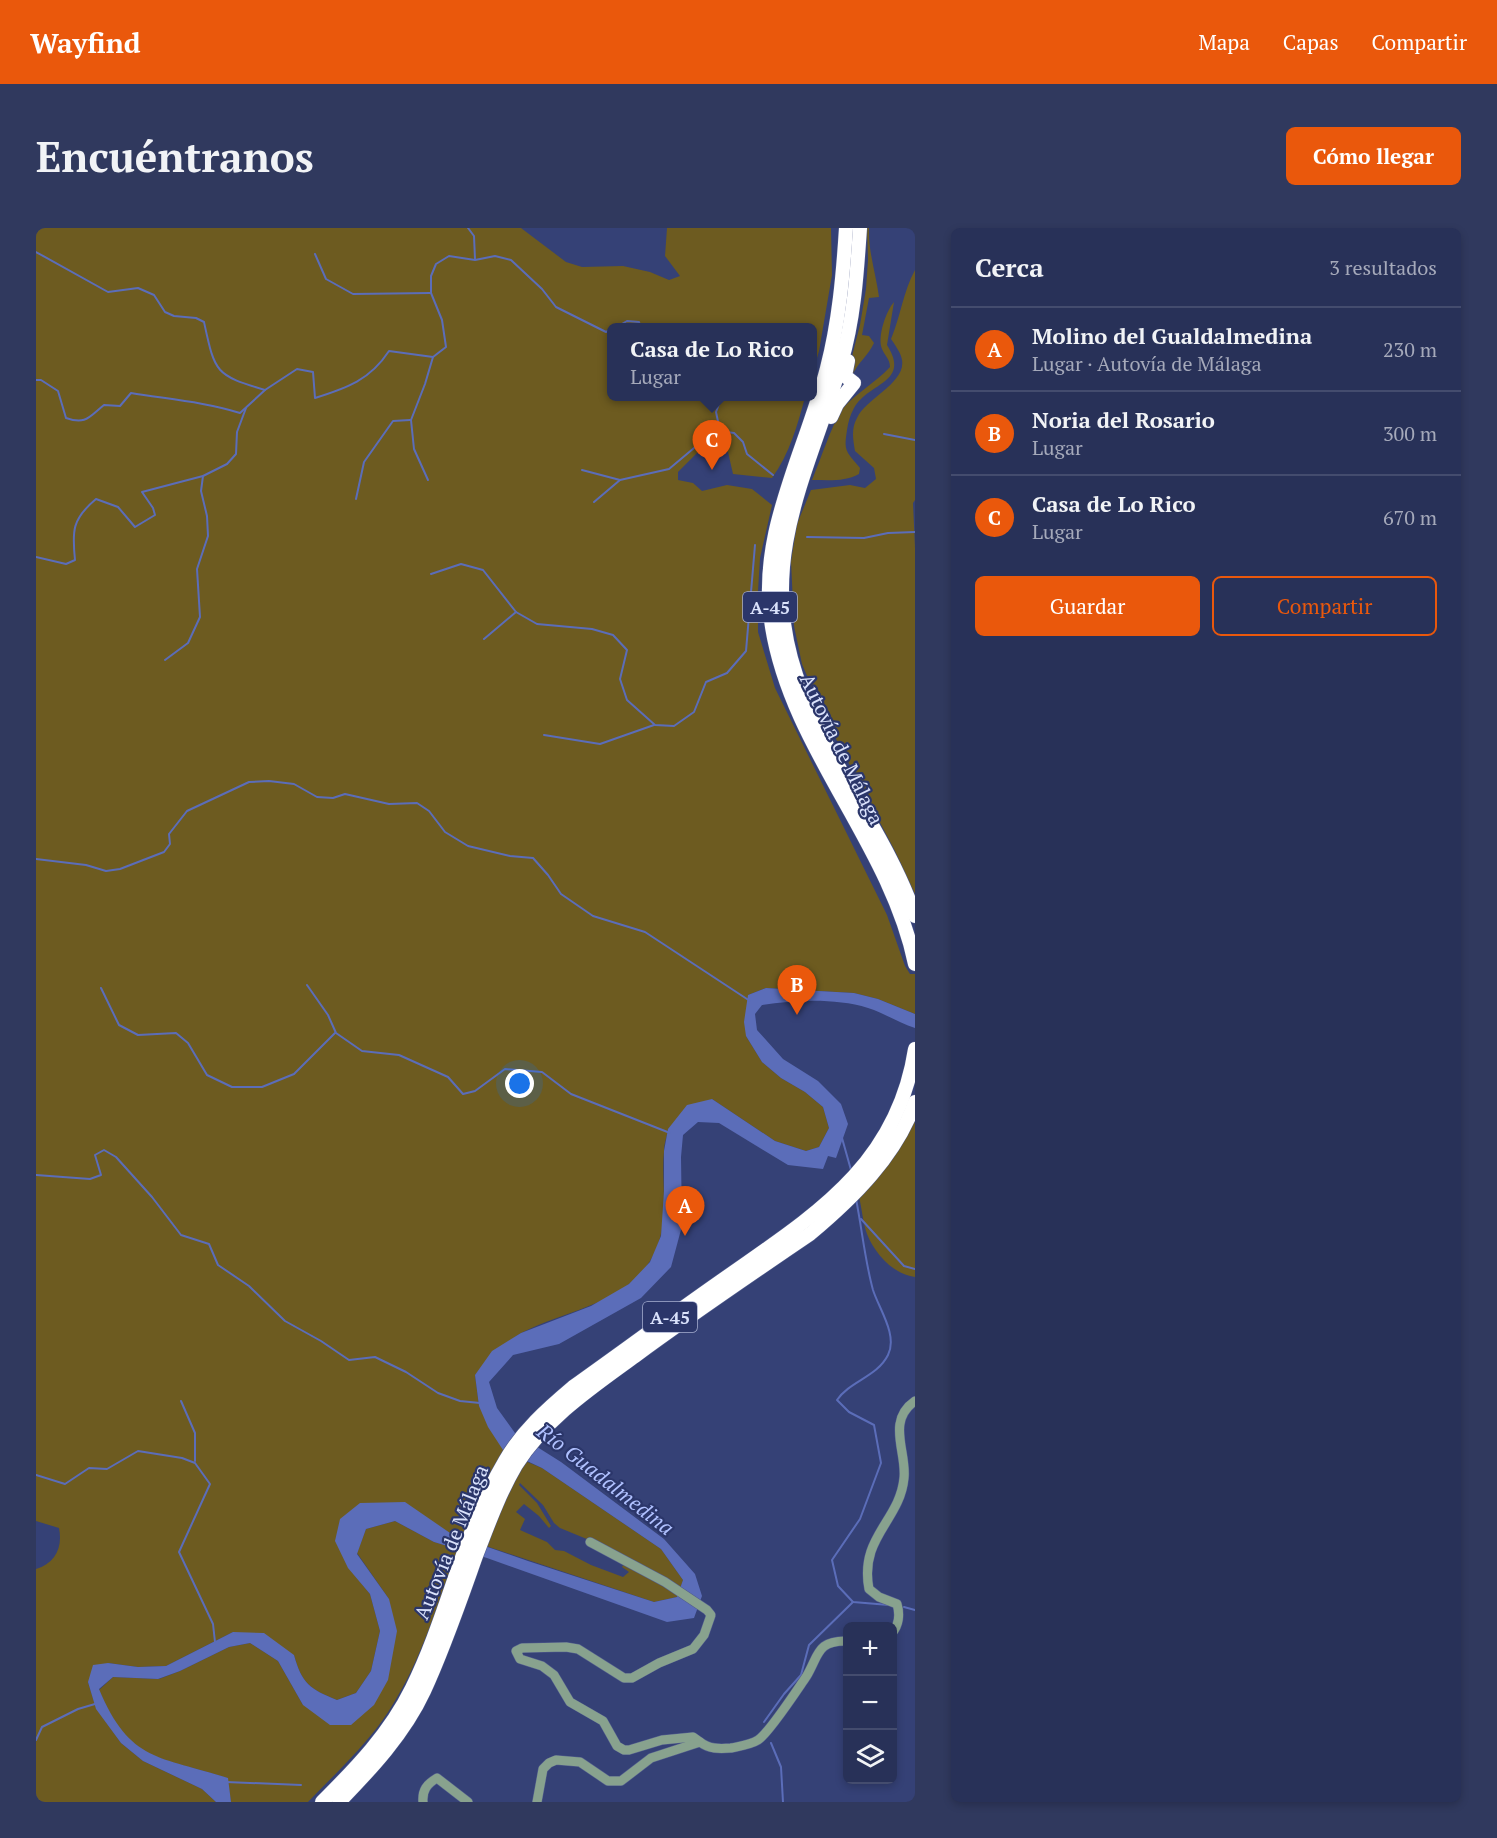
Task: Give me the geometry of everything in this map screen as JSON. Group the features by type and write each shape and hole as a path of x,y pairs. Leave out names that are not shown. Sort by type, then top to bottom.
{"highway":[{"name":"Autovía de Málaga","path":"817,398 834,337 846,228"},
{"name":"Autovía de Málaga","path":"860,228 848,334 837,378 791,512 782,561 781,591 790,656 807,704 900,881 915,916"},
{"name":"Autovía de Málaga","path":"816,401 787,486 774,536 770,592 771,625 779,661 802,720 890,887 907,932 915,964"},
{"name":"Autovía de Málaga","path":"892,1136 915,1049"},
{"name":"Autovía de Málaga","path":"339,1802 379,1759 403,1727 424,1693 463,1575 506,1459 573,1388 651,1330 806,1230 871,1155 892,1136 915,1102"},
{"name":"Autovía de Málaga","path":"322,1802 370,1752 394,1721 412,1689 463,1575"}],"street":[{"path":"897,1624 900,1613 897,1604 879,1597 869,1589 866,1573 868,1556 898,1500 904,1477 898,1438 901,1420 908,1406 915,1401"},
{"path":"590,1542 665,1582 711,1615 704,1635 693,1649 632,1678 624,1678 578,1649 522,1648 516,1651 520,1659 542,1666 554,1675 570,1702 603,1721 617,1746 624,1750 662,1740 693,1737 706,1746 721,1749 742,1746 759,1739 807,1675 814,1656 823,1647 843,1641"},
{"path":"537,1802 543,1769 556,1760 580,1762 608,1781 621,1781 651,1758 700,1742"},
{"path":"423,1802 423,1792 429,1783 437,1778 468,1802"}],"shaded area":[{"path":"36,228 521,228 566,262 582,267 623,266 650,272 669,280 680,276 665,256 667,228 831,228 832,275 817,358 817,323 607,323 607,401 804,401 788,449 772,478 733,474 728,452 702,448 678,472 678,480 693,483 702,491 727,485 752,489 772,505 760,558 758,632 775,688 887,915 905,966 910,974 915,974 915,1014 878,999 854,993 766,988 748,995 746,1036 762,1062 823,1107 829,1128 819,1147 806,1151 775,1141 712,1099 668,1129 664,1146 664,1206 660,1238 651,1259 638,1276 604,1300 517,1335 475,1375 479,1406 525,1461 542,1468 661,1549 683,1580 680,1589 594,1542 560,1528 554,1523 543,1505 520,1483 519,1485 537,1503 551,1526 549,1528 524,1504 516,1512 525,1519 520,1530 547,1542 555,1550 564,1551 591,1565 623,1577 629,1572 622,1567 625,1562 678,1594 677,1597 654,1602 453,1535 431,1521 360,1503 349,1568 370,1594 380,1631 371,1671 356,1693 337,1700 320,1692 304,1679 294,1655 233,1632 166,1666 138,1667 108,1663 88,1682 96,1708 121,1743 143,1761 202,1789 216,1802 36,1802 36,1569 53,1559 60,1542 60,1535 59,1528 36,1521"},
{"path":"867,228 869,228 879,297 869,298 862,335 869,336 874,343 852,376 850,364 866,289"},
{"path":"915,270 915,500 913,503 915,894 824,716 802,664 794,626 791,561 797,524 811,490 850,485 865,488 876,479 874,468 855,451 854,426 862,411 892,383 902,368 902,360 891,339"},
{"path":"894,302 887,345 894,367 891,375 885,381 861,399 848,425 846,448 860,468 859,474 842,479 812,480 831,431 844,407 890,367 882,349 881,331"},
{"path":"915,1114 915,1277 899,1272 875,1249 866,1230 859,1197"},
{"path":"395,1521 434,1542 458,1549 426,1638 395,1701 365,1742 308,1802 231,1802 227,1778 149,1754 135,1745 123,1732 99,1690 113,1677 159,1679 229,1647 250,1643 278,1661 303,1705 373,1705 389,1599 357,1553 366,1529"}],"water":[{"path":"766,988 854,993 878,999 915,1014 915,1028 868,1008 829,1001 762,1005 755,1014 757,1030 783,1059 818,1081 841,1104 848,1124 836,1158 828,1156 823,1169 788,1165 719,1123 698,1122 683,1135 682,1226 671,1267 641,1298 559,1344 513,1355 489,1382 497,1408 515,1433 561,1462 664,1539 695,1574 702,1596 694,1618 667,1622 487,1558 434,1542 395,1521 366,1529 357,1554 389,1599 397,1631 388,1680 374,1705 351,1725 330,1725 303,1705 278,1661 250,1643 229,1647 158,1679 113,1677 99,1689 123,1731 136,1744 165,1760 228,1778 231,1802 216,1802 202,1789 143,1761 121,1743 96,1709 88,1682 93,1665 108,1663 138,1667 166,1666 233,1632 264,1633 294,1655 304,1679 320,1692 337,1700 356,1693 371,1671 380,1631 370,1594 348,1568 335,1541 340,1519 360,1503 405,1502 453,1535 654,1602 677,1597 683,1580 661,1549 542,1468 503,1450 488,1427 479,1406 475,1375 492,1351 521,1333 591,1306 629,1284 650,1262 661,1236 664,1151 668,1129 687,1105 712,1099 775,1141 806,1151 819,1147 829,1128 823,1107 762,1062 746,1036 744,1022 748,995"}],"waterway":[{"path":"468,228 474,236 475,259"},
{"path":"36,252 108,292 138,288 154,295 165,312 174,316 196,318 204,322 211,352 220,370 236,380 265,390"},
{"path":"315,254 326,279 353,294 430,293"},
{"path":"36,380 41,380 58,391 66,418 78,421 87,419 104,405 120,406 131,393 200,403 240,413 265,390 297,369 313,372 315,398 357,382 374,369 389,351 433,357 446,347 442,320 431,293 431,276 436,264 449,256 475,260 495,256 511,260 542,289 556,307 607,332"},
{"path":"624,323 627,321 639,323"},
{"path":"428,480 414,449 411,420 433,357"},
{"path":"720,401 716,412 720,431 734,433 743,442 747,454 773,475"},
{"path":"36,557 66,564 75,560 75,526 82,513 96,499 118,507 135,527 155,515 142,492 203,476 227,464 236,454 237,432 246,408"},
{"path":"356,499 364,462 393,421 410,420"},
{"path":"594,502 620,480 669,469 700,443 720,431"},
{"path":"884,434 915,440"},
{"path":"582,470 620,480"},
{"path":"165,660 188,643 200,617 197,569 208,536 207,516 201,491 203,476"},
{"path":"807,537 864,538 888,533 915,532"},
{"path":"431,574 461,564 483,570 516,612 537,624 592,629 613,635 627,650 620,679 627,700 655,725 674,726 694,712 706,682 727,673 746,651 755,545"},
{"path":"484,639 516,612"},
{"path":"544,735 600,744 654,725"},
{"path":"36,859 86,865 106,871 120,869 164,852 170,844 169,834 187,811 249,782 269,781 294,784 317,797 333,798 345,794 389,804 417,803 429,811 445,832 468,846 510,856 533,858 561,894 593,916 645,932 750,1001"},
{"path":"307,985 328,1015 336,1033 362,1051 399,1055 448,1077 463,1094 475,1091 505,1069 542,1072 571,1094 670,1133"},
{"path":"101,988 119,1025 138,1035 176,1033 188,1043 207,1075 232,1087 262,1087 294,1074 335,1033"},
{"path":"842,1138 851,1170"},
{"path":"36,1175 90,1179 101,1175 95,1155 104,1150 116,1157 152,1197 181,1235 209,1244 218,1265 249,1286 285,1321 349,1360 375,1357 406,1372 438,1393 460,1401 480,1403"},
{"path":"856,1199 870,1279 891,1339 888,1355 877,1369 849,1388 837,1400 849,1412 874,1425 881,1463 860,1519 832,1560 838,1586 853,1602 889,1605"},
{"path":"861,1219 904,1266 915,1269"},
{"path":"181,1401 195,1433 195,1461"},
{"path":"36,1475 65,1484 89,1468 107,1469 138,1451 182,1458 195,1463 210,1484 179,1552 213,1624 215,1642"},
{"path":"764,1722 801,1675 809,1645 853,1602"},
{"path":"904,1607 915,1610"},
{"path":"36,1740 42,1727 78,1709 95,1704"},
{"path":"771,1743 781,1767 783,1802"},
{"path":"226,1782 301,1785"}],"place":[{"name":"Casa de Lo Rico","path":"712,470"},
{"name":"Noria del Rosario","path":"797,1015"},
{"name":"Molino del Gualdalmedina","path":"685,1236"}],"water label":[{"name":"Río Guadalmedina","path":"606,1479"}]}
